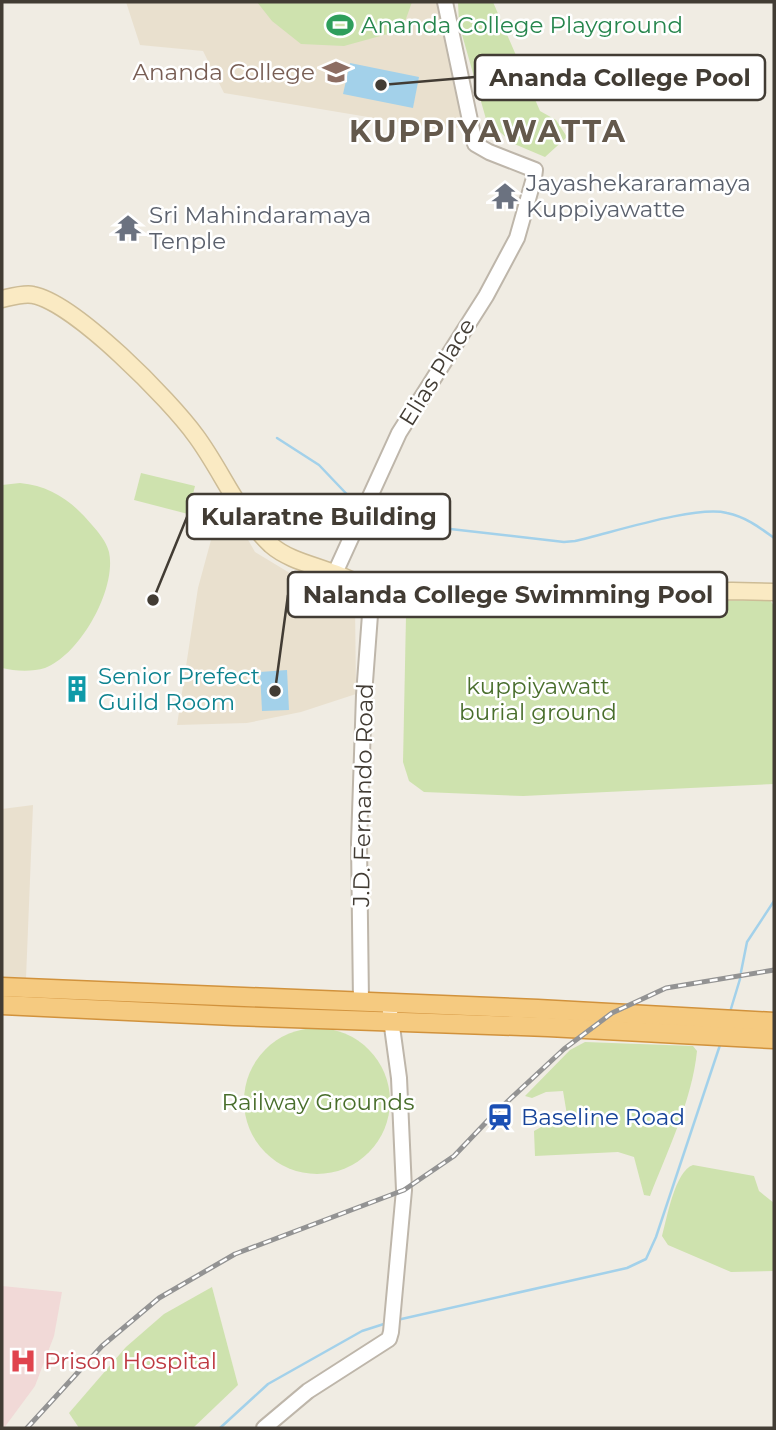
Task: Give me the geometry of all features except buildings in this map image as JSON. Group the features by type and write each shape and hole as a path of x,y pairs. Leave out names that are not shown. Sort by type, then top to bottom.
{"highway":[{"path":"2,988 538,1009 725,1028 774,1040"},
{"path":"2,1005 391,1022 725,1028 774,1022"}],"main road":[{"path":"2,299 30,294 52,300 89,328 165,398 197,437 224,484 256,528 274,547 293,558 372,588 421,596 774,592"}],"street":[{"name":"Elias Place","path":"335,573 399,433 486,296 517,238 535,170 475,144 445,2"},
{"name":"J.D. Fernando Road","path":"360,1002 359,843 362,736 372,588"},
{"path":"264,1428 308,1391 390,1335 404,1190 398,1078 388,1004"}],"shaded area":[{"name":"Ananda College","path":"126,2 444,2 468,121 452,131 224,93 203,51 140,45"},
{"path":"223,496 255,552 303,581 355,603 356,694 301,712 247,723 177,725 198,588"},
{"path":"33,805 26,978 2,977 2,809"},
{"name":"Prison Hospital","path":"2,1286 62,1292 54,1336 35,1386 4,1428 2,1428"}],"green space":[{"name":"Ananda College Playground","path":"257,2 412,2 402,30 344,46 301,44 272,21"},
{"path":"458,2 493,2 540,111 556,120 567,137 545,157 512,143 486,119 459,24"},
{"path":"141,473 195,486 188,514 134,500"},
{"path":"20,483 51,491 77,509 104,541 109,552 110,567 101,602 83,635 58,661 45,668 29,671 2,668 2,485"},
{"name":"kuppiyawatt burial ground","path":"770,600 774,606 774,784 523,796 424,792 409,781 403,762 406,616 414,605"},
{"name":"Railway Grounds","path":"317,1028 345,1034 369,1049 384,1073 390,1101 384,1129 369,1153 345,1168 317,1174 289,1168 265,1153 250,1129 244,1101 250,1073 265,1049 289,1034"},
{"path":"585,1042 693,1046 697,1051 685,1106 650,1196 644,1195 634,1157 618,1152 535,1156 534,1131 543,1126 568,1121 563,1091 546,1092 532,1098 525,1096 570,1050"},
{"path":"693,1165 754,1176 759,1191 774,1203 774,1271 731,1272 668,1245 662,1236 673,1196 681,1176"},
{"path":"212,1287 238,1385 193,1428 79,1428 69,1413 126,1347 164,1314"}],"water":[{"path":"350,63 419,77 413,108 343,94"},
{"path":"287,670 289,710 262,711 260,672"}],"waterway":[{"path":"277,438 319,465 359,507"},
{"path":"369,511 415,525 564,542 674,516 713,512 740,517 774,538"},
{"path":"741,972 747,942 774,901"},
{"path":"730,1012 740,979"},
{"path":"397,1320 627,1268 646,1259 656,1237 721,1042"},
{"path":"220,1428 268,1384 362,1331 387,1323"}],"railway":[{"path":"27,1428 102,1346 159,1298 235,1254 404,1190 454,1156 494,1114 564,1049 612,1013 666,988 774,970"}],"place":[{"name":"Ananda College Playground","path":"340,25"},
{"name":"Ananda College","path":"336,72"},
{"name":"Ananda College Pool","path":"381,85"},
{"name":"Jayashekararamaya Kuppiyawatte","path":"505,196"},
{"name":"Sri Mahindaramaya Tenple","path":"128,228"},
{"name":"Kularatne Building","path":"153,600"},
{"name":"Senior Prefect Guild Room","path":"77,689"},
{"name":"Nalanda College Swimming Pool","path":"275,691"},
{"name":"Baseline Road","path":"500,1117"},
{"name":"Prison Hospital","path":"23,1361"}],"district":[{"name":"KUPPIYAWATTA","path":"488,131"}]}
